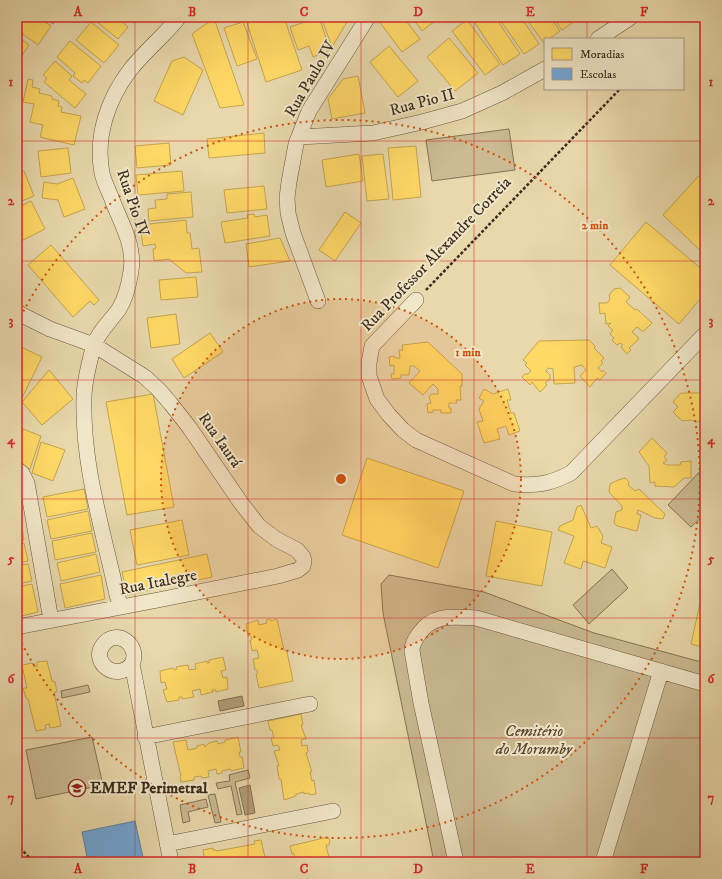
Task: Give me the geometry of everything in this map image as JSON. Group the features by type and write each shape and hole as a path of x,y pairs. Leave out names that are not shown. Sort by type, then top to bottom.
{"street":[{"name":"Rua Pio IV","path":"121,607 86,449 84,397 86,378 94,346 105,326 118,310 126,294 132,259 127,235 102,174 100,147 105,116 116,92 130,70 179,17"},
{"name":"Rua Paulo IV","path":"318,301 293,233 288,213 287,198 289,182 296,144 309,111 368,17"},
{"path":"600,38 631,17"},
{"name":"Rua Pio II","path":"298,137 373,133 422,122 462,111 502,93 544,70"},
{"name":"Rua Professor Alexandre Correia","path":"416,300 372,346 369,363 369,376 377,399 403,430 416,440 514,484 531,486 560,479 571,473 705,334"},
{"name":"Rua Iaurá","path":"17,311 50,329 94,346 145,377 159,390 189,427 259,526 301,553 304,557 303,566"},
{"path":"17,469 27,483 51,620"},
{"name":"Rua Italegre","path":"17,627 283,574 298,570 303,566"},
{"path":"456,862 412,655 413,644 426,624 447,616 476,618 705,684"},
{"path":"132,664 170,862"},
{"path":"603,862 661,671"},
{"path":"145,737 310,704"},
{"path":"167,844 332,812"}],"path":[{"name":"Rua Professor Alexandre Correia","path":"416,300 619,90"},
{"path":"17,844 33,862"}],"green space":[{"path":"509,129 515,170 432,181 426,140"},
{"path":"704,467 705,514 691,527 668,505"},
{"path":"612,569 628,588 589,624 573,605"},
{"name":"Cemitério do Morumby","path":"389,575 484,592 594,633 705,663 705,862 434,862 383,613 381,584"},
{"path":"88,685 90,692 62,698 61,691"},
{"path":"92,737 103,785 36,799 26,750"},
{"path":"248,770 250,778 235,782 242,814 237,815 231,786 218,789 216,783 230,781 229,775"},
{"path":"215,794 221,822 215,823 208,795"},
{"path":"206,799 208,807 188,812 190,821 183,823 180,805"}],"shaded area":[{"path":"242,696 244,706 220,711 218,701"},
{"path":"250,785 255,813 245,815 239,788"}],"building: Moradias":[{"path":"17,17 38,17 51,26 38,45 17,30"},
{"path":"43,17 58,17 53,24"},
{"path":"91,17 116,17 128,27 118,39"},
{"path":"126,17 139,17 134,23"},
{"path":"245,17 284,17 302,70 266,82"},
{"path":"319,17 330,50 313,57 309,46 298,50 290,27"},
{"path":"321,17 350,17 332,47"},
{"path":"382,17 403,17 420,39 402,52 378,20"},
{"path":"412,17 438,17 439,18 422,31"},
{"path":"471,17 495,17 520,54 503,65"},
{"path":"498,17 521,17 539,44 524,54"},
{"path":"525,17 550,17 560,31 550,38 544,38 544,43"},
{"path":"553,17 579,17 579,18 562,30"},
{"path":"214,18 244,105 220,108 192,34"},
{"path":"467,20 500,64 485,75 452,31"},
{"path":"91,22 119,45 104,63 76,40"},
{"path":"243,22 257,59 237,66 224,28"},
{"path":"17,36 29,45 17,63"},
{"path":"449,38 478,73 455,91 427,57"},
{"path":"70,41 101,66 88,83 84,80 82,83 73,76 75,73 57,57"},
{"path":"389,46 418,81 398,97 370,62"},
{"path":"184,57 203,70 183,115 154,101 172,61"},
{"path":"55,61 72,76 69,80 86,94 75,108 44,82 47,78 43,75"},
{"path":"358,76 365,113 332,119 328,99 343,79"},
{"path":"28,79 33,80 32,87 40,89 39,93 52,96 52,99 59,101 58,106 62,107 61,112 81,116 74,145 40,137 43,125 30,122 34,104 23,102"},
{"path":"264,133 265,153 209,158 207,139"},
{"path":"169,143 171,165 137,168 135,146"},
{"path":"416,146 421,197 393,200 388,148"},
{"path":"68,148 71,173 41,177 38,151"},
{"path":"359,154 363,181 326,187 322,160"},
{"path":"383,154 389,199 367,201 362,156"},
{"path":"705,169 705,255 663,215"},
{"path":"24,171 34,196 17,203 17,173"},
{"path":"182,171 184,191 138,195 136,175"},
{"path":"73,178 85,209 64,217 58,200 42,198 44,182 57,184"},
{"path":"264,186 267,209 227,213 224,190"},
{"path":"191,192 193,217 149,221 148,209 156,208 155,200 167,199 167,194"},
{"path":"31,201 45,229 17,243 17,208"},
{"path":"345,212 361,223 335,261 319,250"},
{"path":"254,214 255,217 267,215 270,236 225,243 221,222 248,218 247,215"},
{"path":"186,220 187,233 190,233 192,249 199,248 202,272 186,273 169,259 154,261 153,249 156,248 155,244 143,246 140,225"},
{"path":"646,222 705,272 705,293 679,324 610,265"},
{"path":"280,238 290,261 249,267 246,244"},
{"path":"51,245 99,300 94,305 90,301 73,317 28,265"},
{"path":"196,277 198,297 161,300 159,280"},
{"path":"620,288 630,297 626,302 635,310 637,309 652,323 644,331 637,327 632,332 638,337 638,340 629,348 631,350 627,354 621,347 623,345 620,343 617,345 612,340 614,338 610,334 613,330 608,326 611,323 606,324 605,313 600,314 599,303 607,303 610,299 609,295 614,289"},
{"path":"176,314 180,344 151,348 147,318"},
{"path":"210,333 223,352 184,378 172,359"},
{"path":"589,340 595,346 594,348 604,358 601,361 603,363 598,368 602,372 603,370 606,373 600,380 597,378 590,387 580,376 586,370 582,365 574,367 575,383 554,384 553,369 548,368 546,371 550,375 550,379 545,383 547,385 540,392 532,382 530,385 522,377 531,371 525,365 527,363 523,360 539,341"},
{"path":"428,342 462,374 462,386 460,386 461,400 456,400 457,403 449,403 451,413 441,413 441,410 433,410 433,412 428,413 427,404 431,403 429,397 431,394 438,394 438,389 433,384 423,395 409,383 420,371 414,366 410,366 409,375 401,375 401,378 392,379 391,374 394,374 394,365 390,366 389,357 394,356 395,358 400,358 399,350 403,350 402,345"},
{"path":"17,345 42,357 17,408"},
{"path":"49,370 73,399 42,425 22,402"},
{"path":"484,389 493,394 508,389 511,400 507,400 511,413 514,413 520,431 509,435 506,426 497,429 500,439 484,443 477,422 483,421 479,409 484,401 479,398"},
{"path":"681,393 705,393 705,420 696,422 691,420 682,421 673,412 678,407 673,402"},
{"path":"153,394 174,507 127,515 106,402"},
{"path":"23,429 41,436 30,469 17,464 17,448"},
{"path":"652,438 667,453 664,457 667,460 663,463 667,465 680,465 681,462 691,461 691,478 684,478 674,487 655,486 655,482 650,483 649,466 639,452"},
{"path":"41,442 65,450 53,481 32,473"},
{"path":"367,458 464,491 438,568 342,535"},
{"path":"625,478 629,482 628,485 635,491 639,489 665,514 663,519 655,518 638,510 637,514 641,515 637,531 617,526 614,523 616,512 622,510 622,506 609,492 610,484"},
{"path":"84,489 88,509 47,517 43,497"},
{"path":"581,505 591,528 597,526 603,536 601,543 612,547 605,568 583,561 581,569 564,563 574,536 558,530 560,526 573,520 577,507"},
{"path":"88,511 92,531 51,539 47,520"},
{"path":"182,520 189,555 137,565 130,530"},
{"path":"496,521 552,532 542,586 486,576"},
{"path":"21,523 24,540 17,541 17,524"},
{"path":"92,533 96,552 55,560 52,541"},
{"path":"24,543 28,561 17,563 17,544"},
{"path":"96,554 100,572 61,581 57,563"},
{"path":"207,554 212,577 127,595 122,572"},
{"path":"28,564 32,581 17,584 17,566"},
{"path":"101,575 105,599 65,608 60,584"},
{"path":"32,584 38,612 17,617 17,587"},
{"path":"701,599 705,600 705,648 691,644"},
{"path":"270,619 271,621 277,619 284,650 287,652 293,681 259,688 256,674 258,673 257,670 255,670 253,659 259,658 257,650 252,651 250,640 252,640 251,636 248,636 246,624 258,620 259,625 267,623 266,620"},
{"path":"223,657 226,670 221,671 223,678 227,677 228,689 216,692 216,690 212,690 213,692 201,695 200,689 192,691 194,697 182,699 182,697 179,697 179,700 167,702 163,690 167,689 165,682 161,683 160,671 173,668 174,670 177,669 176,667 188,665 189,670 196,669 195,664 207,661 207,663 209,663 209,660"},
{"path":"47,661 52,681 55,682 57,692 54,692 61,726 50,728 49,724 45,725 46,729 36,731 28,699 26,698 23,688 27,688 22,665 32,663 34,664 34,667 37,666 37,662"},
{"path":"301,714 303,725 301,725 306,739 301,740 302,746 307,745 308,752 306,753 312,772 310,772 312,781 314,780 316,794 304,794 304,792 284,800 281,779 279,779 277,766 279,766 274,751 280,750 278,745 273,746 271,738 274,738 268,721"},
{"path":"238,737 241,752 239,752 240,757 242,757 244,768 231,771 230,769 217,774 216,769 208,771 209,777 194,777 194,780 181,782 173,742 186,740 188,750 197,748 197,746 204,744 205,747 209,743 217,741 218,744 225,742 225,740"},
{"path":"328,837 330,841 329,845 326,845 330,862 297,862 293,853 292,854 290,846"},
{"path":"261,840 266,862 205,862 203,850 213,848 213,850 217,851 255,844 254,841"}],"building: Escolas":[{"path":"135,821 144,862 88,862 82,832"}],"place":[{"name":"EMEF Perimetral","path":"77,788"}]}
